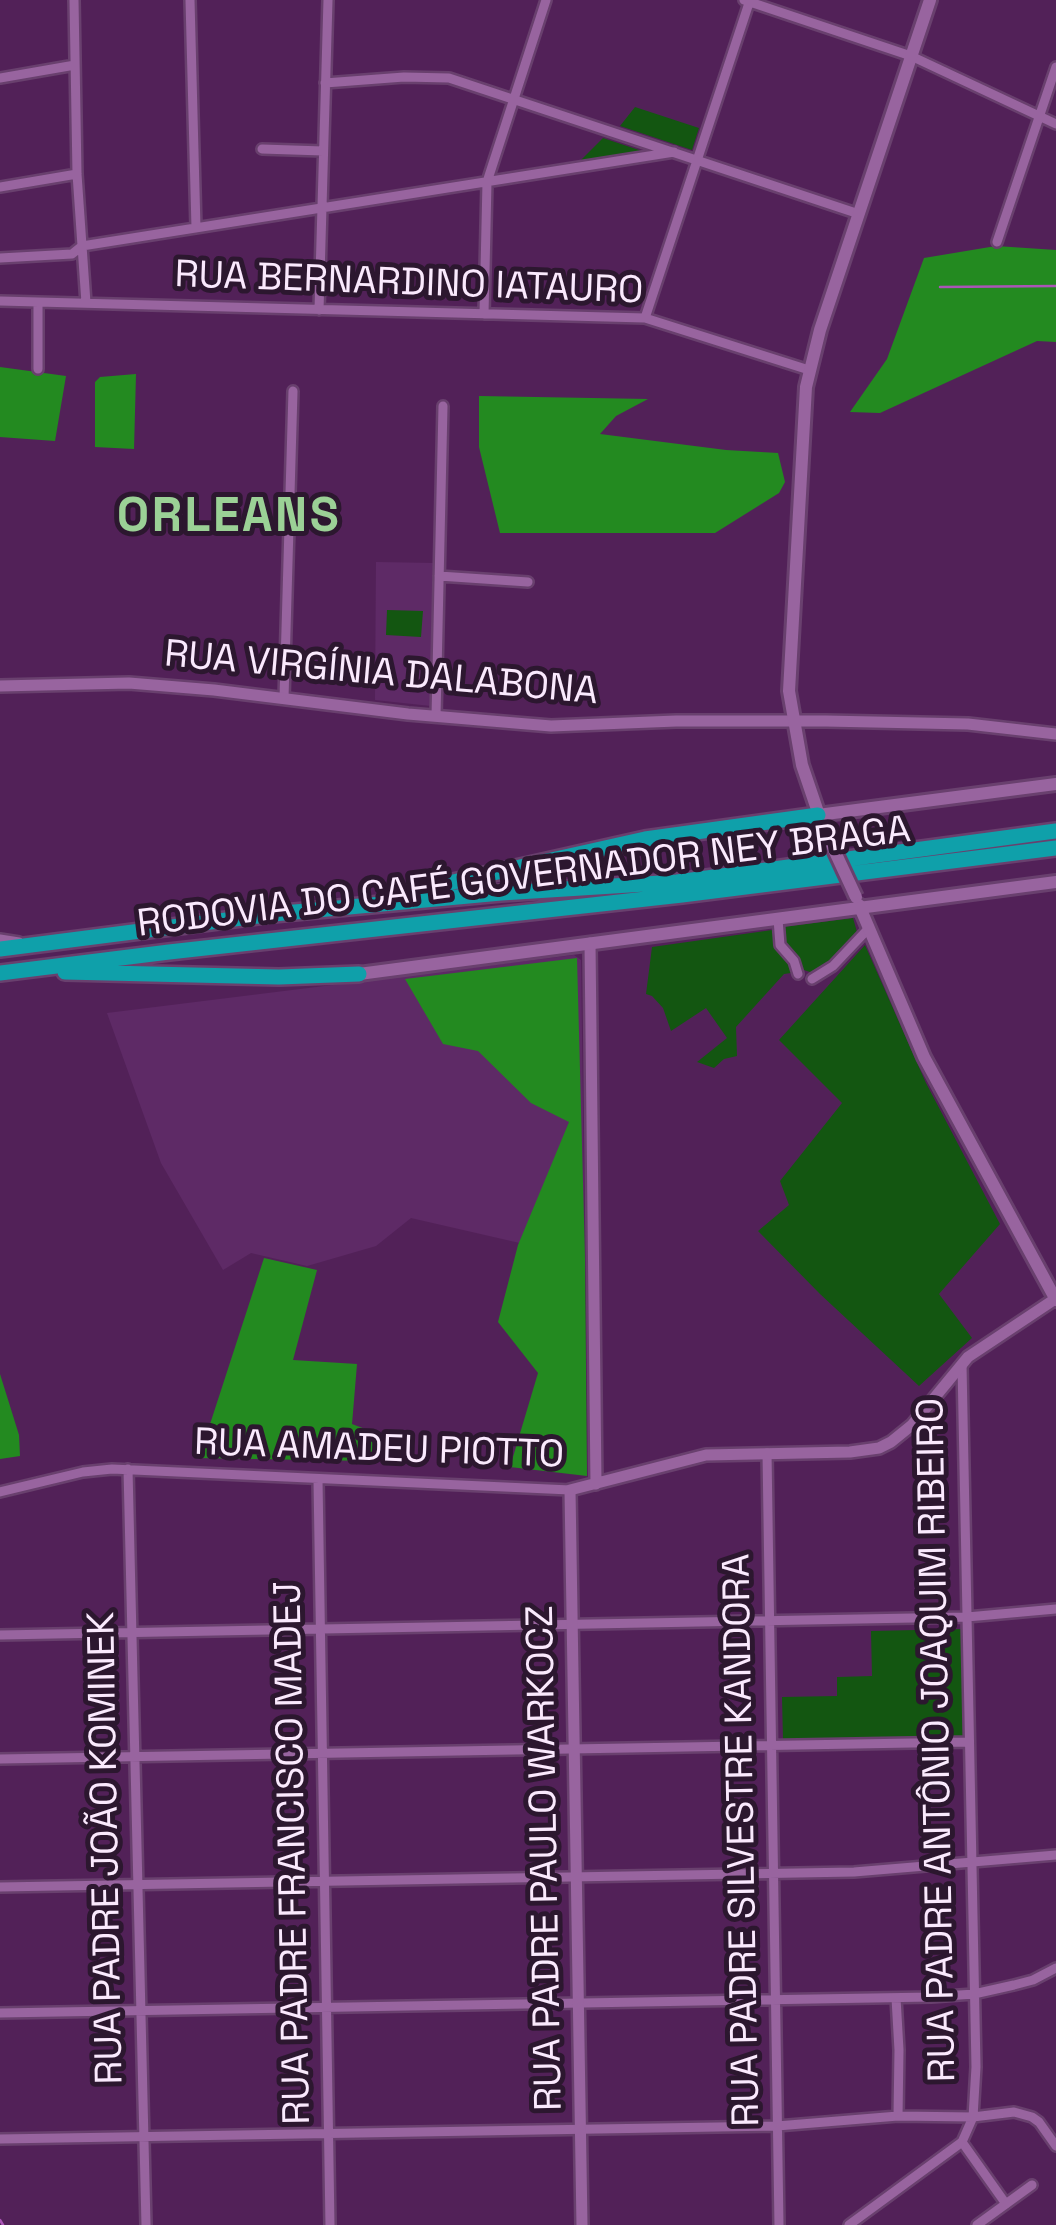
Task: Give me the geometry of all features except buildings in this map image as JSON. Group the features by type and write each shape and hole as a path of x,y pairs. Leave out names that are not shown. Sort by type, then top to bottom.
{"highway":[{"path":"334,908 645,840 821,821"},
{"name":"RODOVIA DO CAFÉ GOVERNADOR NEY BRAGA","path":"0,949 334,908 677,882 1056,831"},
{"name":"RODOVIA DO CAFÉ GOVERNADOR NEY BRAGA","path":"8,972 682,896 1056,848"},
{"path":"8,972 279,977 359,974"}],"main road":[{"path":"930,0 809,370 789,691 802,765 821,821 932,1074 1056,1300"},
{"path":"821,821 1056,782"},
{"path":"359,974 778,919 858,902 1056,882"}],"street":[{"path":"74,0 77,174 86,304"},
{"path":"190,0 196,228"},
{"path":"319,310 328,0"},
{"path":"484,314 487,182 546,0"},
{"path":"645,318 748,0 911,56 1056,124"},
{"path":"0,78 75,66"},
{"path":"998,242 1056,66"},
{"path":"326,84 404,76 463,82 859,214"},
{"path":"262,149 324,151"},
{"path":"0,258 72,254 82,246 674,152"},
{"path":"0,187 77,174"},
{"name":"RUA BERNARDINO IATAURO","path":"0,301 645,318 809,370"},
{"path":"38,302 38,369"},
{"path":"284,698 293,391"},
{"path":"436,716 443,406"},
{"path":"439,576 528,582"},
{"name":"RUA VIRGÍNIA DALABONA","path":"0,686 129,683 560,726 792,720 968,724 1056,734"},
{"path":"778,919 780,945 794,961 798,974"},
{"path":"812,978 834,966 870,928"},
{"path":"0,939 32,945"},
{"path":"590,944 596,1484"},
{"name":"RUA AMADEU PIOTTO","path":"0,1492 83,1472 128,1469 570,1490 706,1455 879,1448 912,1425 962,1362 1056,1300"},
{"name":"RUA PADRE ANTÔNIO JOAQUIM RIBEIRO","path":"962,1362 976,2067 973,2116 962,2142"},
{"name":"RUA PADRE SILVESTRE KANDORA","path":"766,1454 779,2225"},
{"name":"RUA PADRE JOÃO KOMINEK","path":"128,1469 146,2225"},
{"name":"RUA PADRE FRANCISCO MADEJ","path":"318,1480 330,2225"},
{"name":"RUA PADRE PAULO WARKOCZ","path":"570,1490 582,2225"},
{"path":"0,1635 967,1617 1056,1609"},
{"path":"0,1759 969,1742"},
{"path":"0,1887 773,1874 890,1870 1056,1855"},
{"path":"0,2013 896,1998 974,1994 1034,1980 1056,1968"},
{"path":"896,1998 898,2116"},
{"path":"0,2139 777,2126 1014,2112 1038,2122 1056,2146"},
{"path":"849,2225 962,2142 1006,2204"},
{"path":"977,2225 1032,2185"}],"shaded area":[{"path":"376,562 433,563 431,706 375,700"},
{"path":"574,955 581,960 585,1258 411,1218 376,1246 307,1266 251,1253 223,1270 161,1163 107,1013"}],"green space":[{"path":"635,107 699,128 692,150 620,126"},
{"path":"603,138 645,152 577,164"},
{"path":"996,246 1056,250 1056,342 1037,341 880,413 850,412 887,359 924,258"},
{"path":"0,367 66,376 55,441 0,437"},
{"path":"136,374 134,449 95,447 95,382 100,377"},
{"path":"479,396 648,399 616,416 600,434 778,453 785,482 779,493 715,533 500,533 479,447"},
{"path":"387,610 423,611 421,637 386,635"},
{"path":"853,918 857,932 828,964 813,973 801,969 783,942 782,927"},
{"path":"772,930 777,950 790,963 791,973 784,974 736,1027 737,1056 724,1059 714,1068 697,1062 727,1038 706,1008 671,1031 663,1008 646,994 652,947"},
{"path":"865,945 926,1083 1000,1224 939,1294 972,1338 919,1386 758,1231 789,1205 780,1181 842,1103 779,1040"},
{"path":"577,958 587,1476 510,1467 538,1373 498,1322 518,1245 569,1122 531,1103 478,1051 443,1044 405,979"},
{"path":"264,1258 317,1270 293,1360 357,1364 352,1424 391,1439 369,1461 199,1458"},
{"path":"0,1374 19,1435 20,1456 0,1459"},
{"path":"962,1629 963,1737 783,1740 782,1697 837,1696 837,1677 872,1676 871,1631"}],"waterway":[{"path":"940,287 1056,286"},
{"path":"0,2220 3,2225"}],"district":[{"name":"ORLEANS","path":"229,518"}]}
